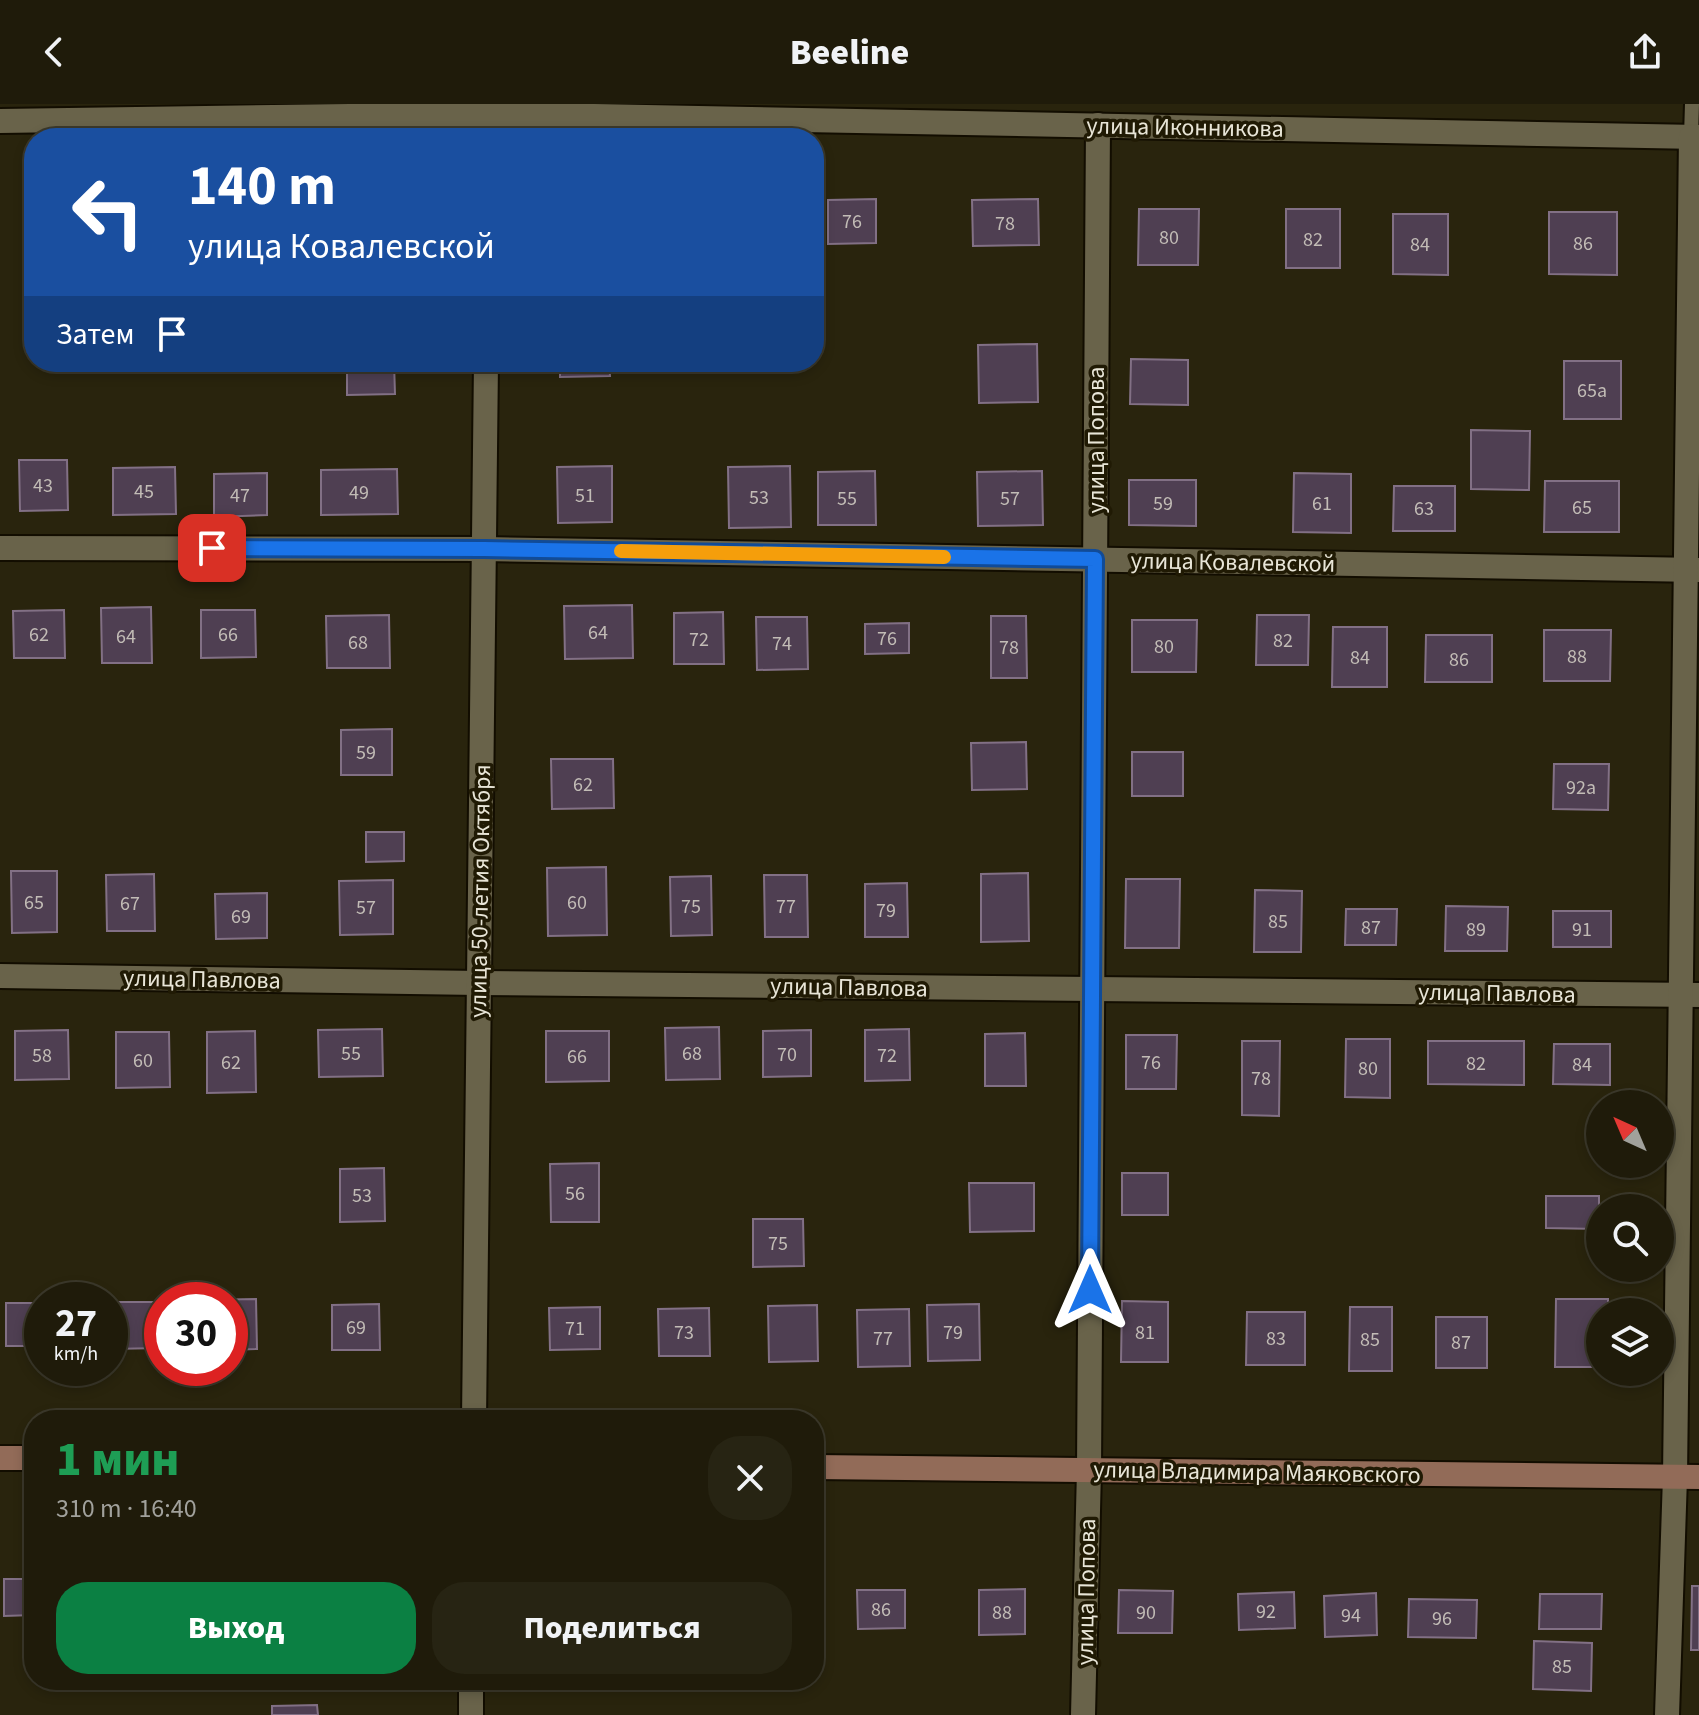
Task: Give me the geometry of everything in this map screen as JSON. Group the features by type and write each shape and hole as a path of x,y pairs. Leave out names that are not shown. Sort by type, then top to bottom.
{"street":[{"name":"улица Иконникова","path":"0,121 489,119 1098,125 1695,137"},
{"name":"улица Попова","path":"1083,1715 1089,1470 1098,125"},
{"path":"1667,1715 1687,1477 1695,137"},
{"name":"улица 50-летия Октября","path":"474,1410 486,372"},
{"name":"улица Ковалевской","path":"0,548 484,549 1693,570"},
{"name":"улица Павлова","path":"0,976 1690,995"},
{"path":"0,1458 24,1458"},
{"name":"улица Владимира Маяковского","path":"824,1467 1687,1477"},
{"path":"471,1690 471,1715"}],"lane":[{"path":"1692,104 1695,137"}],"building":[{"path":"876,199 876,243 828,244 828,200"},
{"path":"1038,199 1039,245 973,246 972,200"},
{"path":"1139,209 1199,209 1198,265 1138,265"},
{"path":"1286,209 1340,209 1340,268 1286,268"},
{"path":"1549,212 1617,212 1617,275 1549,274"},
{"path":"1393,214 1448,214 1448,275 1393,274"},
{"path":"1037,344 1038,402 979,403 978,345"},
{"path":"1131,359 1188,360 1188,405 1130,404"},
{"path":"1564,361 1621,361 1621,419 1564,419"},
{"path":"347,372 394,372 395,394 347,395"},
{"path":"560,372 610,372 610,376 560,377"},
{"path":"1471,430 1530,431 1529,490 1471,489"},
{"path":"19,460 67,460 68,510 20,511"},
{"path":"612,466 612,522 558,523 557,467"},
{"path":"790,466 791,527 729,528 728,467"},
{"path":"175,467 176,514 113,515 113,468"},
{"path":"397,469 398,514 321,515 321,470"},
{"path":"875,471 876,525 818,525 818,472"},
{"path":"1042,471 1043,525 978,526 977,472"},
{"path":"267,473 267,515 214,517 214,474"},
{"path":"1294,473 1351,474 1351,533 1293,532"},
{"path":"1129,480 1196,480 1196,526 1129,525"},
{"path":"1545,481 1619,481 1619,532 1544,532"},
{"path":"1394,486 1455,486 1455,531 1393,531"},
{"path":"632,605 633,658 565,659 564,606"},
{"path":"151,607 152,663 102,663 101,608"},
{"path":"64,610 65,658 14,658 13,611"},
{"path":"201,610 255,610 256,657 201,658"},
{"path":"723,612 724,664 674,664 674,613"},
{"path":"389,615 390,668 327,668 326,616"},
{"path":"1257,615 1309,615 1308,665 1256,665"},
{"path":"991,616 1026,616 1027,678 991,678"},
{"path":"756,617 807,617 808,669 757,670"},
{"path":"1132,620 1197,620 1196,672 1132,672"},
{"path":"909,623 909,653 865,654 865,624"},
{"path":"1333,627 1387,627 1387,687 1332,687"},
{"path":"1544,630 1611,630 1610,681 1544,681"},
{"path":"1426,635 1492,635 1492,682 1425,682"},
{"path":"392,729 392,775 341,775 341,730"},
{"path":"1026,742 1027,789 972,790 971,743"},
{"path":"1132,752 1183,752 1183,796 1132,796"},
{"path":"551,759 613,759 614,808 552,809"},
{"path":"1554,764 1609,764 1608,810 1553,809"},
{"path":"366,832 404,832 404,861 366,862"},
{"path":"606,867 607,935 548,936 547,868"},
{"path":"11,871 57,871 57,932 12,933"},
{"path":"1028,873 1029,941 981,942 981,874"},
{"path":"154,874 155,931 107,931 106,875"},
{"path":"764,875 807,875 808,937 765,937"},
{"path":"711,876 712,935 671,936 670,877"},
{"path":"1126,879 1180,879 1179,948 1125,948"},
{"path":"393,880 393,934 340,935 339,881"},
{"path":"907,883 908,937 865,937 865,884"},
{"path":"1255,890 1302,891 1301,952 1254,952"},
{"path":"267,893 267,938 216,939 215,894"},
{"path":"1446,906 1508,907 1507,951 1445,951"},
{"path":"1346,909 1397,909 1396,945 1345,945"},
{"path":"1553,911 1611,911 1611,947 1553,947"},
{"path":"719,1027 720,1079 666,1080 665,1028"},
{"path":"382,1029 383,1076 319,1077 318,1030"},
{"path":"909,1029 910,1080 865,1081 865,1030"},
{"path":"68,1030 69,1079 15,1080 15,1031"},
{"path":"811,1030 811,1076 763,1077 763,1031"},
{"path":"255,1031 256,1092 207,1093 207,1032"},
{"path":"546,1031 609,1031 609,1081 546,1082"},
{"path":"116,1032 169,1032 170,1087 116,1088"},
{"path":"1025,1033 1026,1086 985,1086 985,1034"},
{"path":"1126,1035 1177,1035 1176,1089 1126,1089"},
{"path":"1346,1039 1390,1039 1390,1098 1345,1097"},
{"path":"1242,1041 1280,1041 1279,1116 1242,1115"},
{"path":"1428,1041 1524,1041 1524,1085 1428,1084"},
{"path":"1554,1044 1610,1044 1610,1085 1553,1084"},
{"path":"599,1163 599,1222 551,1222 550,1164"},
{"path":"384,1168 385,1221 340,1222 340,1169"},
{"path":"1122,1173 1168,1173 1168,1215 1122,1215"},
{"path":"969,1183 1034,1183 1034,1231 970,1232"},
{"path":"1546,1196 1586,1196 1586,1229 1546,1228"},
{"path":"753,1219 803,1219 804,1266 753,1267"},
{"path":"248,1299 256,1299 257,1349 248,1349"},
{"path":"1556,1299 1586,1299 1586,1367 1555,1367"},
{"path":"1122,1301 1168,1302 1168,1362 1121,1362"},
{"path":"128,1302 144,1302 144,1348 128,1349"},
{"path":"6,1303 24,1303 24,1346 6,1346"},
{"path":"379,1304 380,1350 332,1350 332,1305"},
{"path":"979,1304 980,1360 928,1361 927,1305"},
{"path":"817,1305 818,1361 769,1362 768,1306"},
{"path":"600,1307 600,1349 550,1350 549,1308"},
{"path":"1350,1307 1392,1307 1392,1371 1349,1371"},
{"path":"709,1308 710,1356 659,1356 658,1309"},
{"path":"909,1309 910,1366 858,1367 857,1310"},
{"path":"1247,1312 1305,1312 1305,1365 1246,1365"},
{"path":"1436,1317 1487,1317 1487,1368 1436,1368"},
{"path":"4,1579 24,1579 24,1615 4,1616"},
{"path":"1692,1586 1699,1586 1699,1650 1691,1650"},
{"path":"1025,1589 1025,1634 979,1635 979,1590"},
{"path":"857,1590 905,1590 905,1628 858,1629"},
{"path":"1119,1590 1173,1591 1172,1633 1118,1633"},
{"path":"1294,1592 1295,1628 1239,1630 1238,1594"},
{"path":"1376,1593 1377,1635 1325,1637 1324,1596"},
{"path":"1540,1594 1602,1594 1601,1629 1539,1629"},
{"path":"1409,1599 1477,1600 1476,1638 1408,1637"},
{"path":"1534,1641 1592,1643 1591,1691 1533,1689"},
{"path":"317,1705 318,1715 272,1715 272,1706"}],"slow traffic":[{"path":"621,551 944,557"}],"route":[{"path":"212,548 1095,559 1090,1290"}]}
